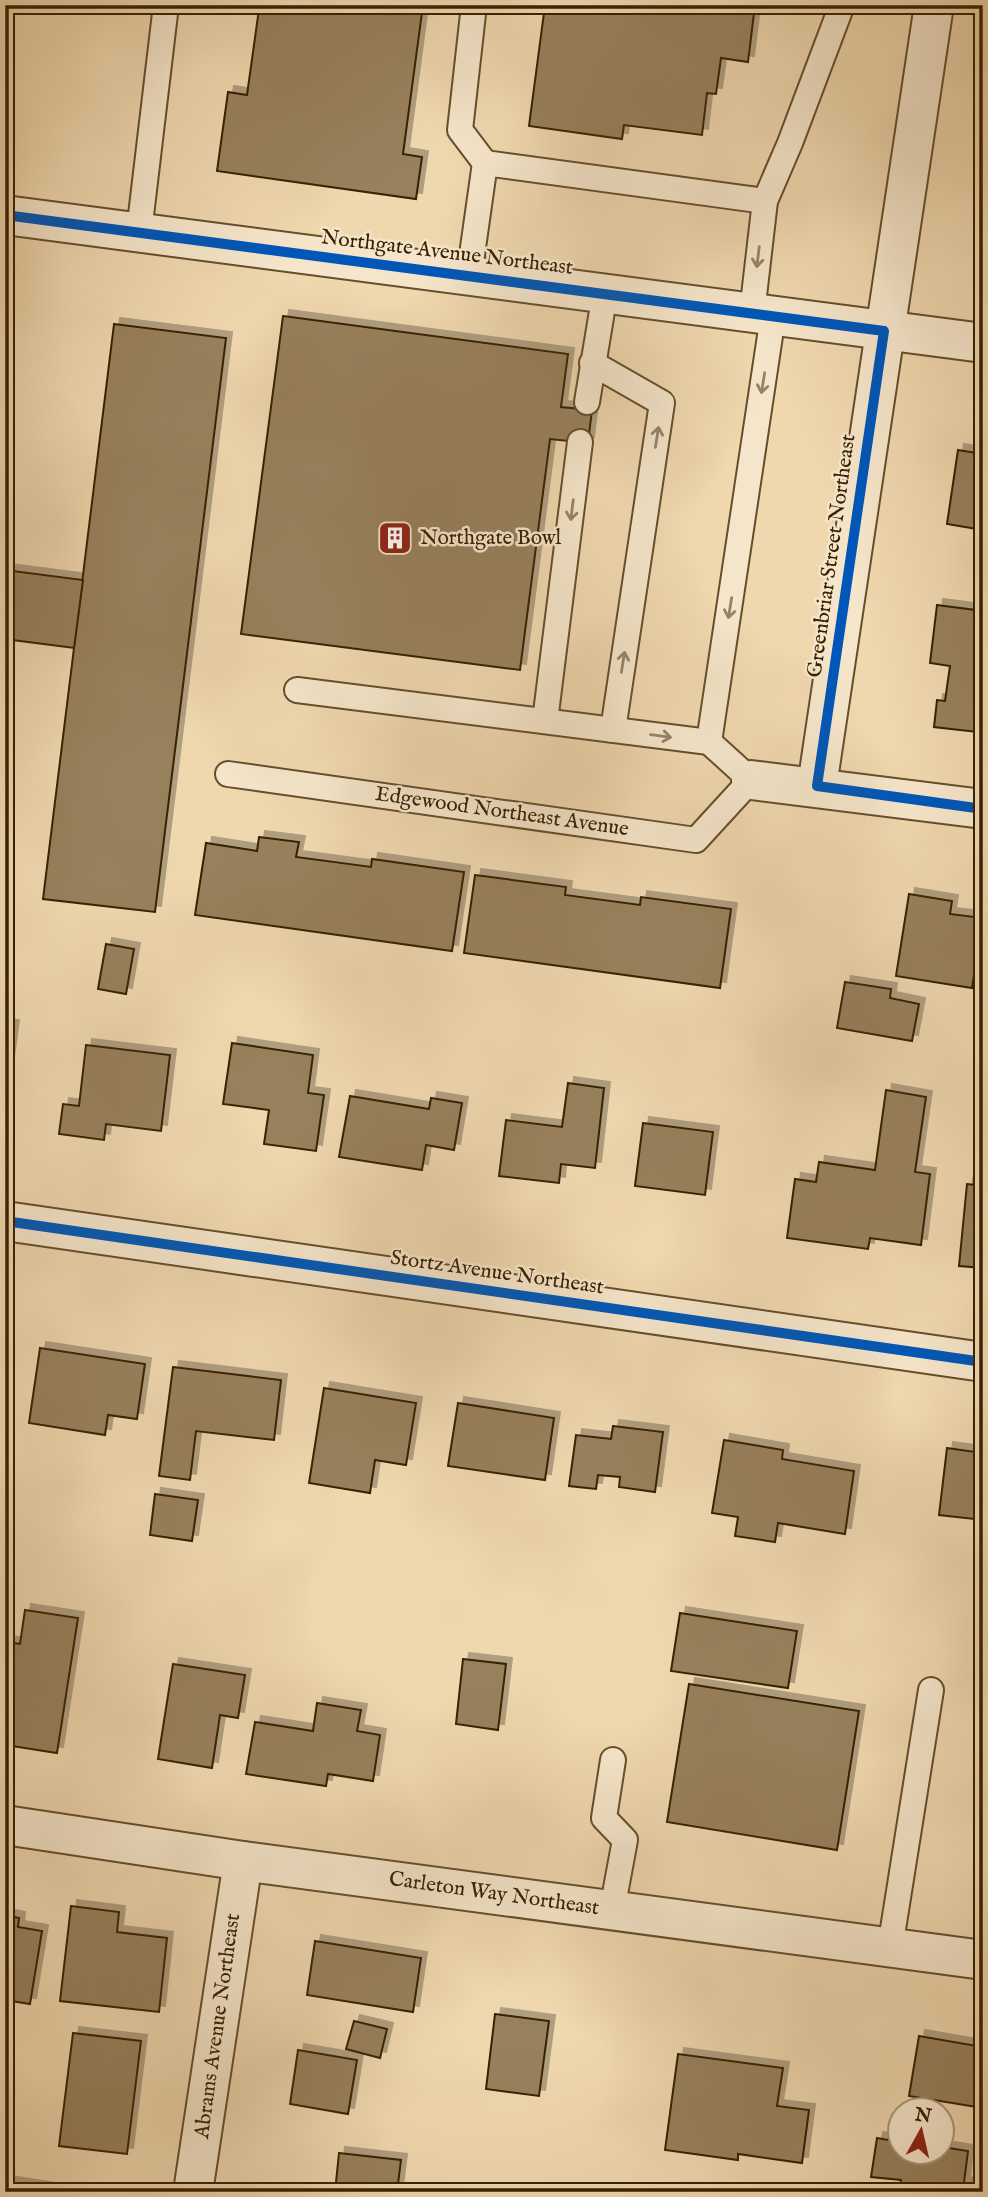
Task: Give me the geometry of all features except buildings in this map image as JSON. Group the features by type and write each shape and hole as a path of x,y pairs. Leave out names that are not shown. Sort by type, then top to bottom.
{"street":[{"name":"Greenbriar Street Northeast","path":"817,786 934,5"},
{"name":"Northgate Avenue Northeast","path":"5,215 983,343"},
{"path":"751,780 817,786 983,809"},
{"name":"Stortz Avenue Northeast","path":"5,1221 983,1362"},
{"name":"Carleton Way Northeast","path":"5,1825 243,1861 983,1960"},
{"name":"Abrams Avenue Northeast","path":"193,2192 243,1861"}],"lane":[{"path":"139,232 166,5"},
{"path":"474,5 460,130 485,163 765,201"},
{"path":"709,742 763,314 765,201 842,5"},
{"path":"469,276 485,163"},
{"path":"586,402 605,293"},
{"path":"592,363 662,403 613,730"},
{"path":"545,721 580,442"},
{"path":"297,690 709,742 751,780"},
{"name":"Edgewood Northeast Avenue","path":"228,774 696,840 751,780"},
{"path":"890,1948 931,1690"},
{"path":"612,1910 625,1840 604,1818 613,1760"}],"cycle path":[{"path":"5,215 884,331 817,786 983,809"},
{"path":"5,1221 983,1362"}],"place":[{"name":"Northgate Bowl","path":"395,538"}]}
